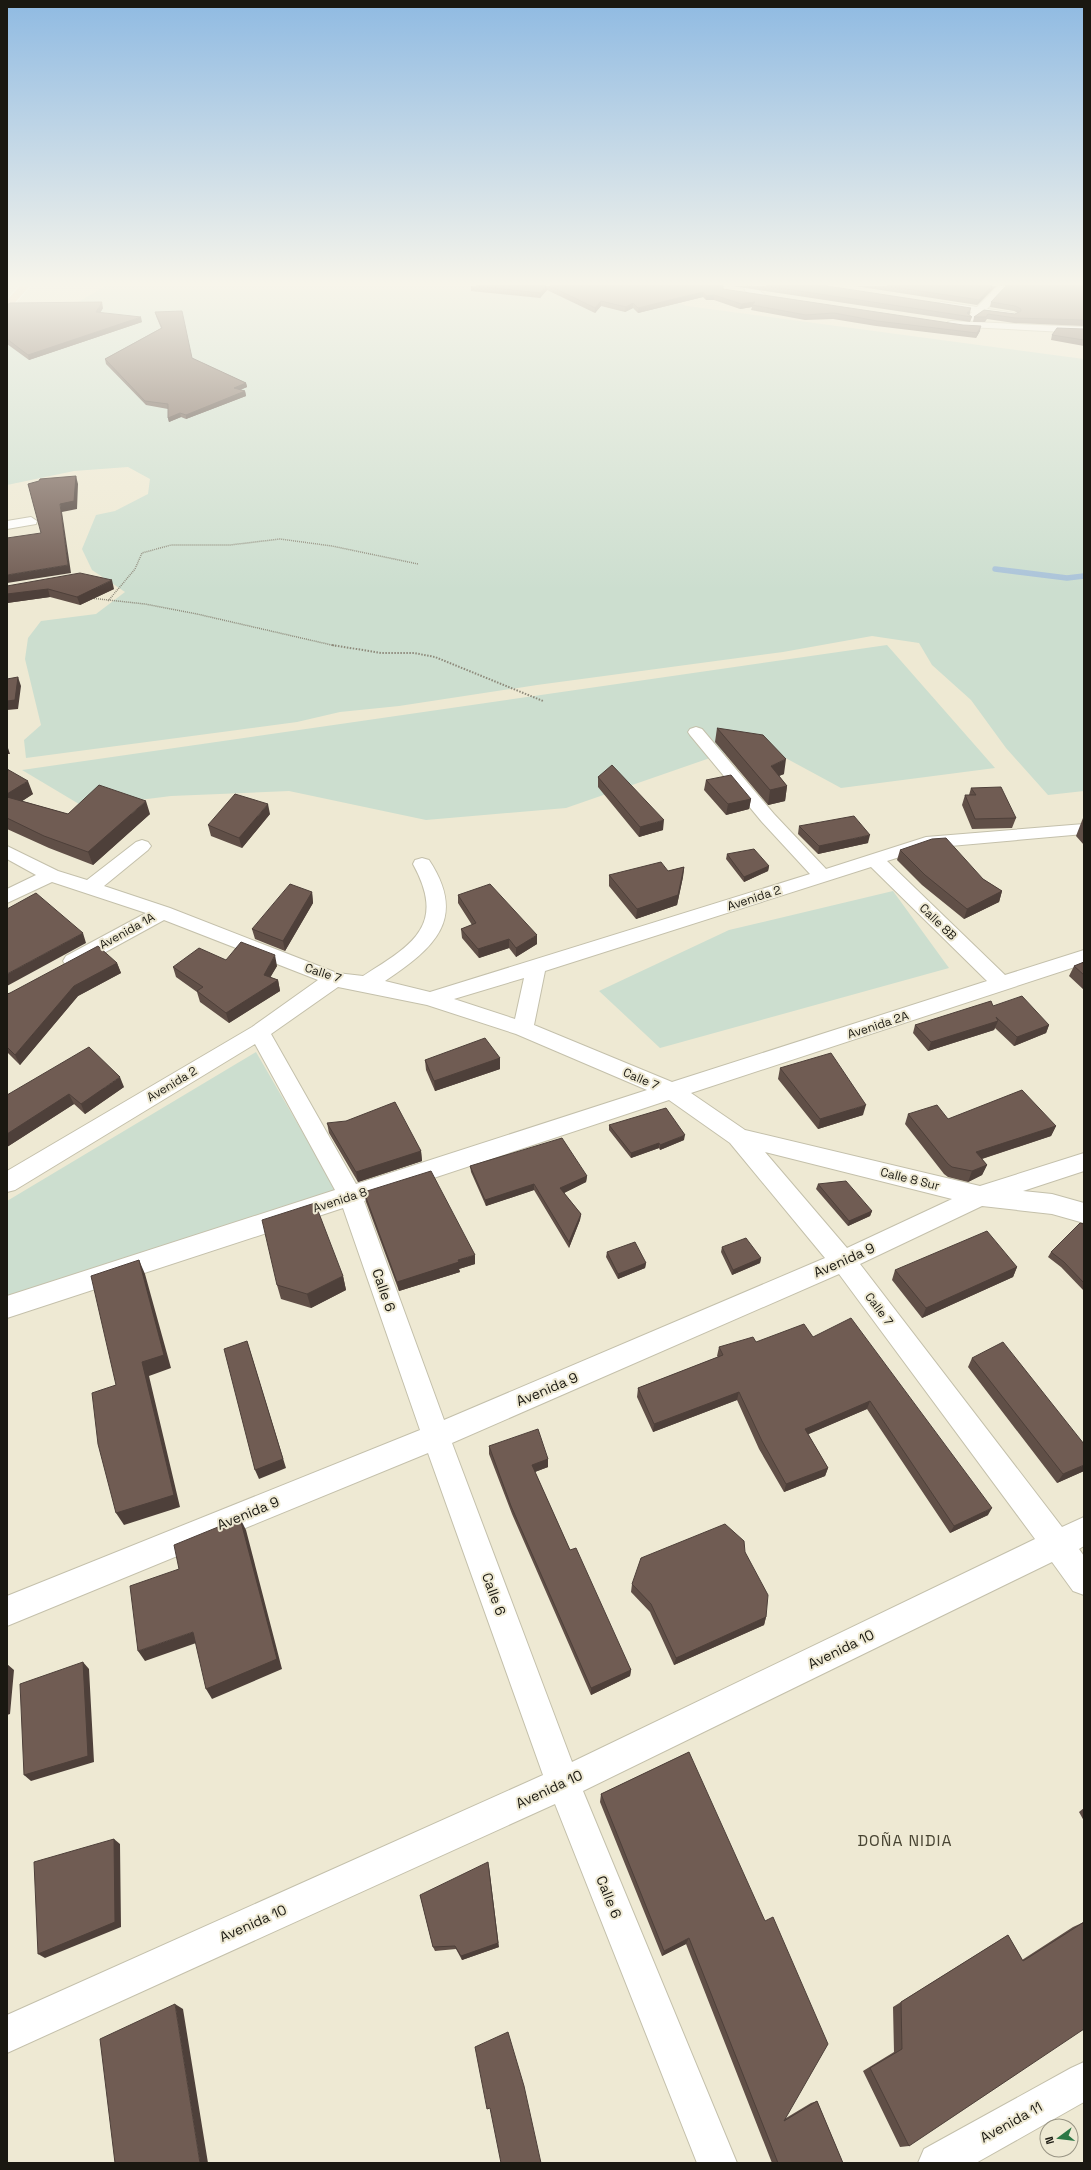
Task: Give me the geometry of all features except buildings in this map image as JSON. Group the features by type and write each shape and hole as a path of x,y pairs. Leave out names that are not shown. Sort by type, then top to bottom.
{"street":[{"path":"7,525 31,521"},
{"path":"696,732 768,818 822,876"},
{"name":"Avenida 2","path":"430,999 536,967 926,843 1084,829"},
{"path":"89,888 142,846"},
{"name":"Calle 7","path":"7,852 51,875 163,912 334,979 366,984 430,999 524,1029 672,1092 738,1137 843,1261 1071,1538 1084,1580"},
{"name":"Calle 8B","path":"874,859 1002,984"},
{"path":"366,984 401,960 425,938 436,921 436,894 422,864"},
{"path":"7,897 51,875"},
{"name":"Avenida 1A","path":"54,971 163,912"},
{"name":"Avenida 2A","path":"672,1092 1084,957"},
{"path":"524,1029 536,967"},
{"name":"Avenida 2","path":"7,1182 259,1032 334,979"},
{"name":"Calle 6","path":"259,1032 351,1197 436,1437 563,1783 717,2163"},
{"name":"Avenida 8","path":"7,1307 672,1092"},
{"name":"Calle 8 Sur","path":"738,1137 980,1196 1052,1204 1084,1213"},
{"name":"Avenida 9","path":"7,1611 436,1437 843,1261 980,1196 1084,1162"},
{"name":"Avenida 10","path":"7,2034 563,1783 1071,1538"},
{"name":"Avenida 11","path":"938,2163 1084,2081"}],"path":[{"path":"108,601 135,569 142,553 161,546 232,545 268,539 281,539 324,544 418,564"},
{"path":"86,597 108,601 145,604 182,611 352,649 381,654 414,653 435,657 543,701"}],"green space":[{"path":"7,387 1084,387 1084,791 1048,795 1006,748 971,700 932,665 919,643 872,636 783,652 537,685 399,706 340,712 297,722 26,758 24,740 41,725 25,659 28,638 41,621 96,614 125,592 92,570 82,549 96,515 115,511 148,494 150,479 128,467 74,471 7,485"},
{"path":"887,645 995,768 841,788 756,742 566,808 426,820 289,791 171,796 84,807 22,770"},
{"path":"893,891 949,968 660,1048 599,991 729,930"},
{"path":"256,1052 339,1195 7,1302 7,1201"}],"waterway":[{"path":"995,569 1067,578 1084,576"}],"district":[{"name":"DOÑA NIDIA","path":"905,1840"}]}
